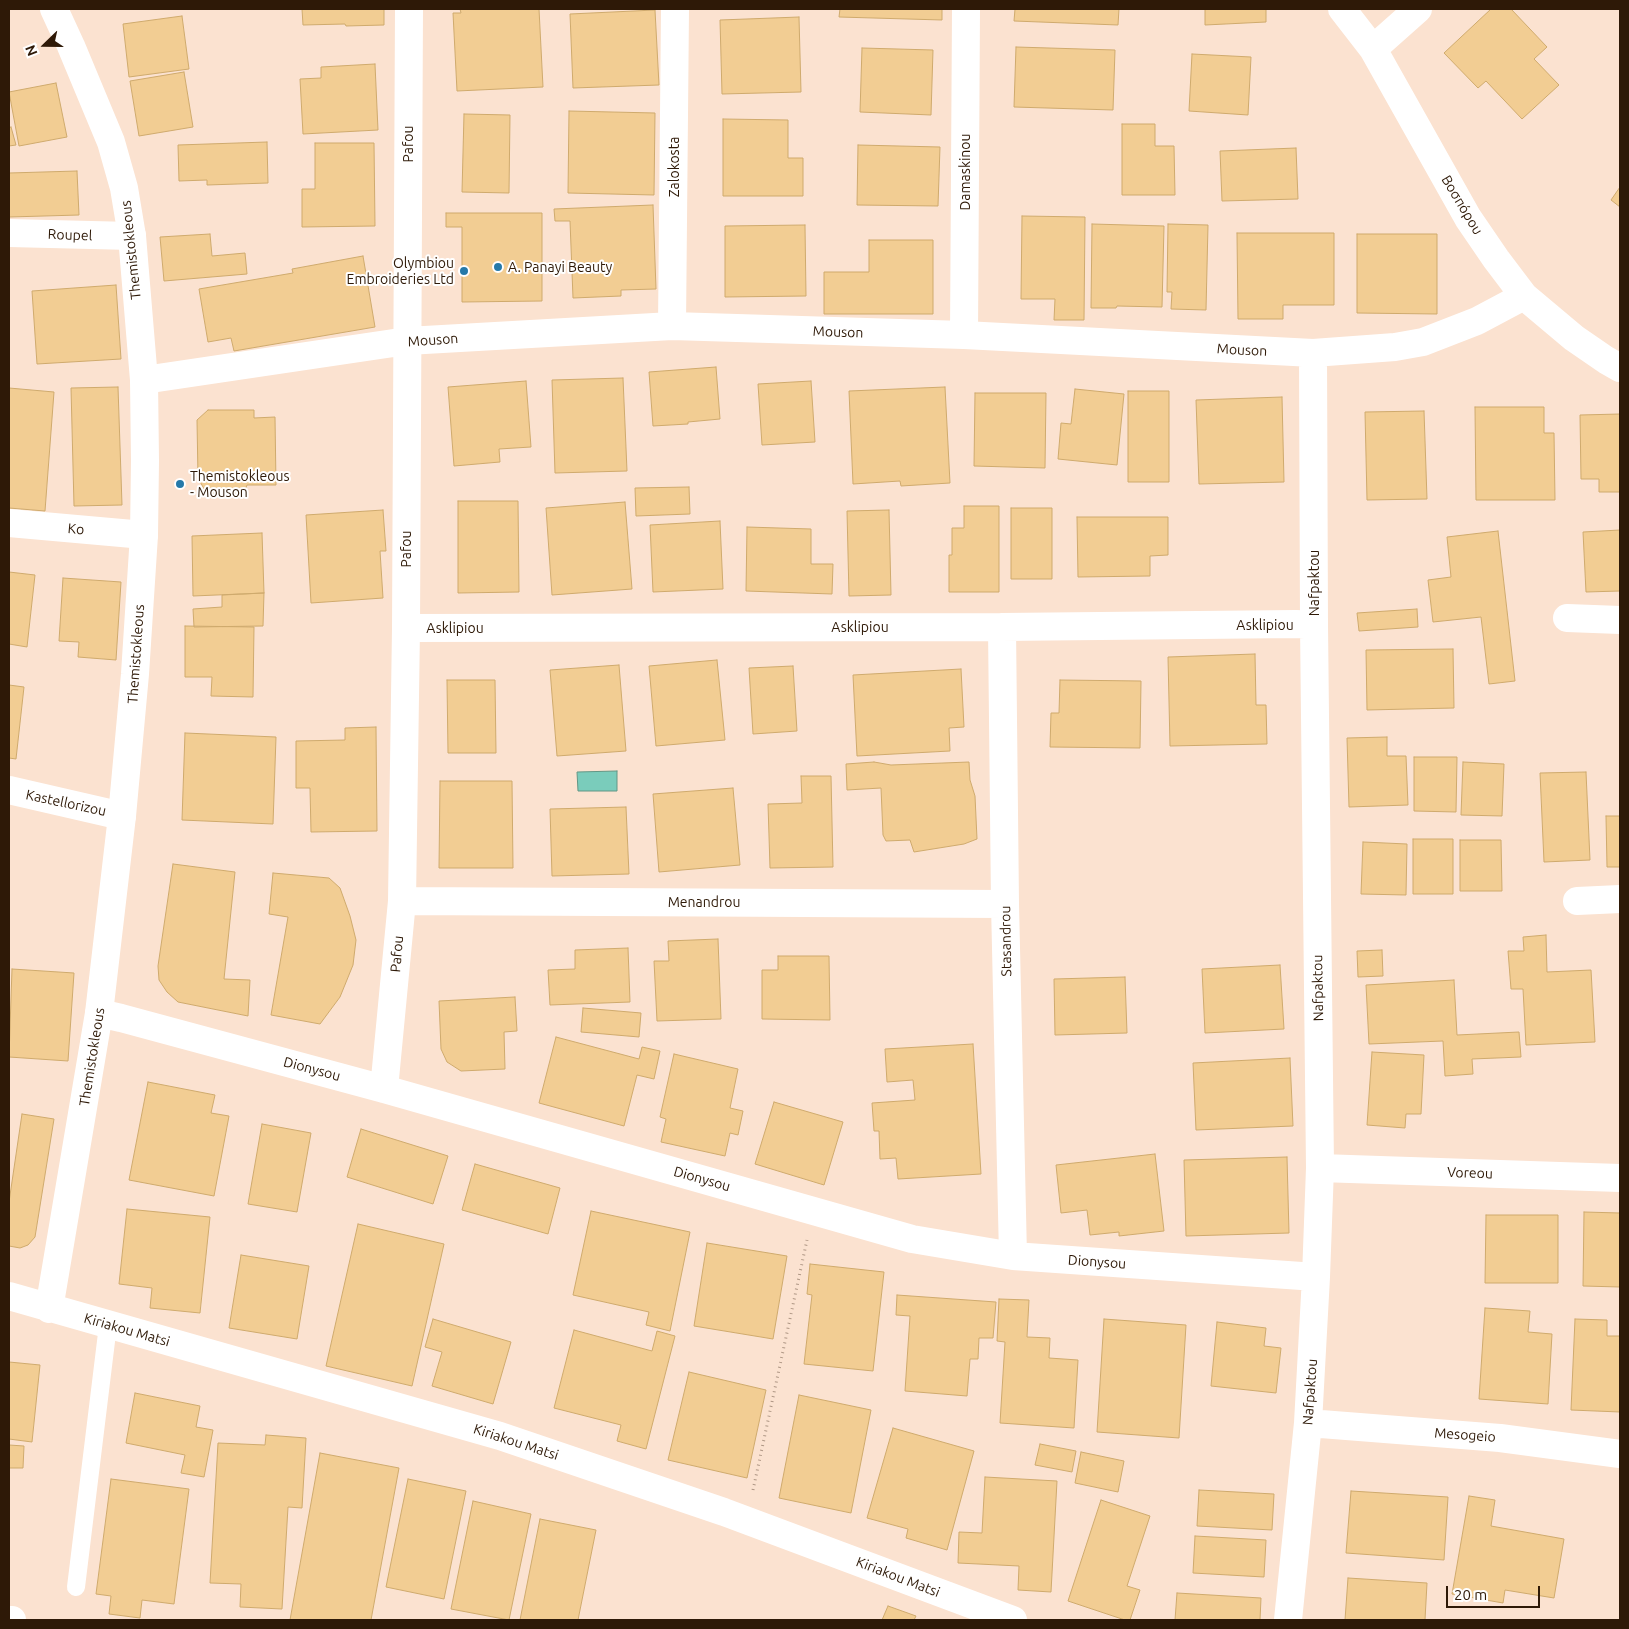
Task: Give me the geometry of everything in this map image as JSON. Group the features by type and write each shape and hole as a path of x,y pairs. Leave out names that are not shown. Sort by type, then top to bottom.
{"street":[{"name":"Themistokleous","path":"49,1308 99,1013 122,816 135,674 144,535 144,380 132,236 124,188 111,142 54,9"},
{"name":"Pafou","path":"384,1089 402,901 406,628 409,9"},
{"name":"Zalokosta","path":"672,326 675,9"},
{"name":"Damaskinou","path":"964,335 966,9"},
{"name":"Βοσπόρου","path":"1342,9 1373,49 1468,218 1524,296 1574,338 1620,368"},
{"path":"1373,49 1418,9"},
{"name":"Roupel","path":"9,233 132,236"},
{"name":"Mouson","path":"144,380 407,341 672,326 964,335 1313,354 1395,347 1423,342 1469,324 1524,296"},
{"name":"Nafpaktou","path":"1288,1620 1308,1423 1320,1168 1313,354"},
{"name":"Ko","path":"9,523 144,535"},
{"path":"1567,618 1620,620"},
{"name":"Asklipiou","path":"406,628 1314,625"},
{"name":"Stasandrou","path":"1002,627 1005,904 1013,1256"},
{"name":"Kastellorizou","path":"9,790 122,816"},
{"path":"1577,901 1620,899"},
{"name":"Menandrou","path":"402,901 1005,904"},
{"name":"Dionysou","path":"99,1013 384,1089 912,1239 1013,1256 1316,1277"},
{"name":"Voreou","path":"1320,1168 1620,1178"},
{"name":"Kiriakou Matsi","path":"9,1296 500,1436 746,1520 1013,1620"},
{"name":"Mesogeio","path":"1308,1423 1500,1438 1620,1454"}],"lane":[{"path":"76,1587 108,1325"}],"path":[{"path":"746,1520 813,1211"}],"water":[{"path":"617,771 617,791 578,791 577,772"}],"building":[{"path":"302,9 384,9 384,25 303,25"},
{"path":"460,9 539,9 543,87 457,91 453,13 461,13"},
{"path":"840,9 942,9 942,20 839,17"},
{"path":"1015,9 1119,9 1118,25 1014,21"},
{"path":"1205,9 1266,9 1266,22 1205,25"},
{"path":"1491,9 1511,9 1547,47 1534,59 1559,85 1522,119 1486,81 1478,88 1444,53"},
{"path":"655,10 659,85 573,88 570,14"},
{"path":"182,16 189,69 129,77 123,24"},
{"path":"799,17 801,92 722,94 720,20"},
{"path":"1016,47 1115,50 1113,110 1014,107"},
{"path":"862,48 933,50 931,115 860,112"},
{"path":"1192,54 1251,57 1248,115 1189,111"},
{"path":"375,64 378,130 303,134 300,79 321,78 321,67"},
{"path":"184,72 193,127 139,136 130,81"},
{"path":"56,83 67,137 19,146 9,92"},
{"path":"569,111 655,113 654,195 568,193"},
{"path":"464,114 510,115 509,193 462,192"},
{"path":"723,119 788,120 788,158 803,158 803,196 723,196"},
{"path":"1122,124 1155,124 1155,146 1174,146 1175,195 1122,195"},
{"path":"11,127 16,145 9,146 9,128"},
{"path":"267,142 268,183 207,185 207,180 179,181 178,145"},
{"path":"315,143 374,143 375,226 302,227 302,189 315,189"},
{"path":"858,145 940,147 938,206 857,205"},
{"path":"1296,148 1298,199 1222,201 1220,151"},
{"path":"77,171 79,215 9,217 9,173"},
{"path":"1620,187 1620,207 1611,200"},
{"path":"653,205 656,289 621,290 621,296 573,298 570,221 555,221 554,209"},
{"path":"446,213 542,213 542,301 462,302 462,227 446,227"},
{"path":"1022,216 1085,217 1084,320 1054,320 1055,299 1021,299"},
{"path":"1092,224 1164,226 1162,307 1117,306 1116,308 1091,308"},
{"path":"1168,224 1208,225 1206,310 1171,309 1172,292 1167,292"},
{"path":"805,225 806,296 725,297 725,226"},
{"path":"1237,233 1334,233 1334,305 1283,305 1283,319 1238,319"},
{"path":"210,234 212,256 245,253 247,274 164,281 160,237"},
{"path":"1357,234 1437,234 1437,314 1357,313"},
{"path":"869,240 933,240 933,314 824,314 824,272 869,272"},
{"path":"363,256 375,327 234,351 231,338 208,342 199,289 293,273 292,269"},
{"path":"116,285 121,359 37,364 32,291"},
{"path":"716,367 720,419 688,422 688,424 653,426 649,372"},
{"path":"623,378 627,471 555,473 552,380"},
{"path":"526,381 531,447 499,449 500,462 454,466 448,387"},
{"path":"811,381 815,442 762,445 758,384"},
{"path":"118,387 122,505 74,506 71,388"},
{"path":"945,387 950,483 901,486 900,481 853,484 849,391"},
{"path":"9,388 54,392 45,511 9,508"},
{"path":"1075,389 1124,394 1117,465 1058,459 1061,423 1071,424"},
{"path":"1128,391 1169,391 1169,482 1128,482"},
{"path":"975,393 1046,393 1045,468 974,466"},
{"path":"1282,397 1284,482 1199,484 1196,400"},
{"path":"1475,407 1544,407 1544,433 1554,433 1555,500 1476,500"},
{"path":"208,410 254,410 254,418 275,417 276,485 247,485 244,493 208,496 198,478 197,420"},
{"path":"1424,411 1427,499 1367,500 1365,412"},
{"path":"1620,414 1620,492 1599,492 1599,479 1581,479 1580,415"},
{"path":"689,487 690,514 636,516 635,488"},
{"path":"458,501 518,501 519,592 458,593"},
{"path":"625,502 632,589 552,595 546,508"},
{"path":"964,506 999,506 999,592 949,592 949,555 952,555 952,528 964,528"},
{"path":"1011,508 1052,508 1052,579 1011,579"},
{"path":"383,510 386,551 380,551 383,598 311,603 306,515"},
{"path":"889,510 891,595 849,596 847,511"},
{"path":"1077,517 1168,517 1168,555 1150,556 1150,576 1078,577"},
{"path":"720,521 723,589 653,592 650,525"},
{"path":"747,527 811,529 811,564 833,564 832,594 746,591"},
{"path":"1620,530 1620,591 1586,592 1583,532"},
{"path":"1498,531 1515,681 1489,684 1481,617 1433,622 1428,580 1451,577 1447,537"},
{"path":"262,533 264,593 193,596 192,536"},
{"path":"9,572 35,575 27,647 9,644"},
{"path":"63,578 121,582 116,660 78,657 79,642 59,641"},
{"path":"264,593 263,626 194,627 193,609 222,607 222,595"},
{"path":"1417,609 1418,627 1359,631 1357,613"},
{"path":"185,626 254,627 253,697 211,696 212,677 185,677"},
{"path":"1453,649 1454,708 1367,710 1366,650"},
{"path":"1255,654 1256,705 1266,705 1267,744 1170,746 1168,657"},
{"path":"717,660 725,740 656,746 649,666"},
{"path":"619,665 626,751 557,756 550,670"},
{"path":"793,666 797,731 753,734 749,668"},
{"path":"961,669 964,727 949,728 950,751 857,756 853,675"},
{"path":"447,680 495,680 496,753 448,753"},
{"path":"1060,680 1141,681 1140,748 1050,747 1051,713 1059,713"},
{"path":"9,685 24,687 16,759 9,758"},
{"path":"376,727 377,831 311,832 310,788 296,788 296,741 345,740 345,728"},
{"path":"185,733 276,737 273,824 182,820"},
{"path":"1387,737 1387,756 1406,756 1408,805 1349,807 1347,738"},
{"path":"1414,757 1457,757 1456,812 1414,811"},
{"path":"874,762 891,765 969,762 970,780 975,796 977,839 964,844 914,852 910,840 886,841 883,835 881,788 847,790 846,764"},
{"path":"1463,762 1504,764 1502,816 1461,815"},
{"path":"1586,772 1590,860 1544,862 1540,773"},
{"path":"801,776 831,776 833,867 770,868 768,804 802,803"},
{"path":"440,781 512,781 513,868 439,868"},
{"path":"733,788 740,865 659,872 653,794"},
{"path":"626,807 629,874 552,876 550,809"},
{"path":"1606,816 1620,816 1620,867 1607,867"},
{"path":"1413,839 1453,839 1453,894 1413,894"},
{"path":"1460,840 1501,840 1502,891 1460,891"},
{"path":"1363,842 1407,844 1406,895 1361,894"},
{"path":"173,864 235,872 224,979 250,980 248,1016 178,1002 167,992 159,980 158,966"},
{"path":"273,873 329,878 340,888 350,916 356,940 353,965 340,997 320,1024 271,1015 288,917 269,914"},
{"path":"1546,935 1547,972 1591,970 1595,1042 1526,1045 1523,989 1511,989 1508,951 1524,951 1523,937"},
{"path":"718,939 721,1019 657,1021 654,961 669,961 668,941"},
{"path":"628,948 630,1002 550,1005 548,970 575,969 575,950"},
{"path":"1382,950 1383,976 1358,977 1357,951"},
{"path":"778,956 829,956 830,1020 762,1019 762,970 778,970"},
{"path":"1280,965 1284,1029 1205,1033 1202,969"},
{"path":"12,969 74,973 68,1061 9,1057"},
{"path":"1125,977 1127,1033 1055,1035 1054,979"},
{"path":"1454,980 1457,1035 1519,1032 1521,1057 1472,1059 1473,1074 1445,1076 1443,1041 1369,1044 1366,985"},
{"path":"515,997 517,1031 504,1032 505,1069 461,1071 447,1062 441,1049 439,1001"},
{"path":"583,1008 641,1013 639,1037 581,1032"},
{"path":"556,1037 639,1059 642,1047 660,1051 654,1079 637,1075 624,1126 539,1103"},
{"path":"973,1044 981,1174 898,1179 896,1158 880,1159 879,1131 874,1131 872,1103 915,1100 913,1080 887,1082 885,1049"},
{"path":"1372,1052 1424,1055 1421,1114 1406,1114 1405,1128 1367,1125"},
{"path":"674,1054 738,1069 730,1108 743,1111 738,1135 730,1133 725,1156 661,1142 666,1119 660,1117"},
{"path":"1290,1058 1293,1126 1196,1130 1193,1063"},
{"path":"148,1082 215,1095 211,1113 229,1116 214,1196 129,1180"},
{"path":"774,1102 843,1122 824,1185 755,1164"},
{"path":"22,1114 54,1119 35,1237 28,1245 20,1248 9,1246 9,1202"},
{"path":"262,1124 311,1133 297,1212 248,1204"},
{"path":"361,1129 448,1156 433,1204 347,1177"},
{"path":"1155,1154 1164,1231 1119,1236 1119,1232 1090,1235 1087,1210 1061,1213 1056,1165"},
{"path":"1287,1157 1289,1233 1186,1236 1184,1160"},
{"path":"475,1164 560,1188 548,1234 462,1210"},
{"path":"127,1209 210,1217 200,1313 150,1308 152,1288 119,1284"},
{"path":"591,1211 690,1232 670,1331 646,1325 649,1312 573,1295"},
{"path":"1584,1212 1620,1213 1620,1287 1583,1286"},
{"path":"1486,1215 1558,1215 1558,1283 1485,1283"},
{"path":"358,1224 444,1244 412,1386 326,1366"},
{"path":"707,1243 787,1256 773,1339 694,1326"},
{"path":"241,1255 309,1266 297,1339 229,1328"},
{"path":"810,1264 884,1272 873,1371 804,1364 812,1295 807,1294"},
{"path":"897,1295 996,1302 993,1338 979,1338 978,1359 970,1359 967,1396 905,1391 910,1316 896,1315"},
{"path":"999,1299 1029,1300 1027,1337 1050,1338 1049,1358 1078,1360 1074,1428 1000,1423 1005,1342 997,1341"},
{"path":"1485,1308 1530,1311 1528,1332 1552,1334 1548,1404 1479,1399"},
{"path":"433,1319 511,1342 493,1404 432,1386 442,1352 425,1347"},
{"path":"1104,1319 1186,1325 1179,1438 1097,1432"},
{"path":"1575,1319 1607,1320 1607,1336 1620,1336 1620,1412 1571,1410"},
{"path":"1217,1322 1266,1328 1264,1346 1281,1348 1276,1393 1211,1386"},
{"path":"574,1330 652,1351 657,1331 675,1336 646,1449 617,1441 621,1425 554,1408"},
{"path":"9,1362 40,1365 32,1442 9,1439"},
{"path":"689,1372 766,1390 747,1478 668,1460"},
{"path":"135,1393 200,1406 196,1427 213,1430 204,1477 181,1473 185,1455 126,1443"},
{"path":"799,1395 871,1410 851,1513 779,1498"},
{"path":"893,1428 974,1451 947,1550 906,1538 908,1529 867,1518"},
{"path":"266,1435 306,1438 302,1508 288,1507 282,1609 240,1607 241,1584 210,1583 218,1443 265,1445"},
{"path":"1040,1444 1076,1451 1072,1472 1035,1465"},
{"path":"9,1445 24,1446 23,1468 9,1468"},
{"path":"1081,1452 1124,1461 1118,1492 1075,1483"},
{"path":"320,1453 399,1468 371,1620 290,1620"},
{"path":"985,1477 1057,1481 1051,1592 1018,1590 1019,1566 958,1563 959,1532 982,1533"},
{"path":"111,1479 189,1489 174,1604 142,1600 140,1618 109,1614 111,1596 96,1594"},
{"path":"408,1479 466,1491 444,1599 386,1587"},
{"path":"1199,1490 1274,1494 1272,1530 1197,1526"},
{"path":"1351,1491 1448,1497 1444,1560 1346,1553"},
{"path":"1469,1496 1495,1500 1491,1526 1564,1539 1554,1598 1505,1590 1503,1603 1452,1594"},
{"path":"1101,1500 1150,1516 1127,1586 1140,1590 1130,1620 1068,1601"},
{"path":"473,1501 531,1514 509,1620 451,1609"},
{"path":"540,1519 596,1530 578,1620 520,1620"},
{"path":"1195,1536 1266,1540 1264,1577 1193,1573"},
{"path":"1348,1578 1427,1583 1425,1620 1345,1620"},
{"path":"1177,1593 1261,1598 1260,1620 1175,1620"},
{"path":"888,1606 916,1616 914,1620 882,1620"}],"place":[{"name":"A. Panayi Beauty","path":"498,267"},
{"name":"Olymbiou Embroideries Ltd","path":"464,271"},
{"name":"Themistokleous - Mouson","path":"180,484"}]}
